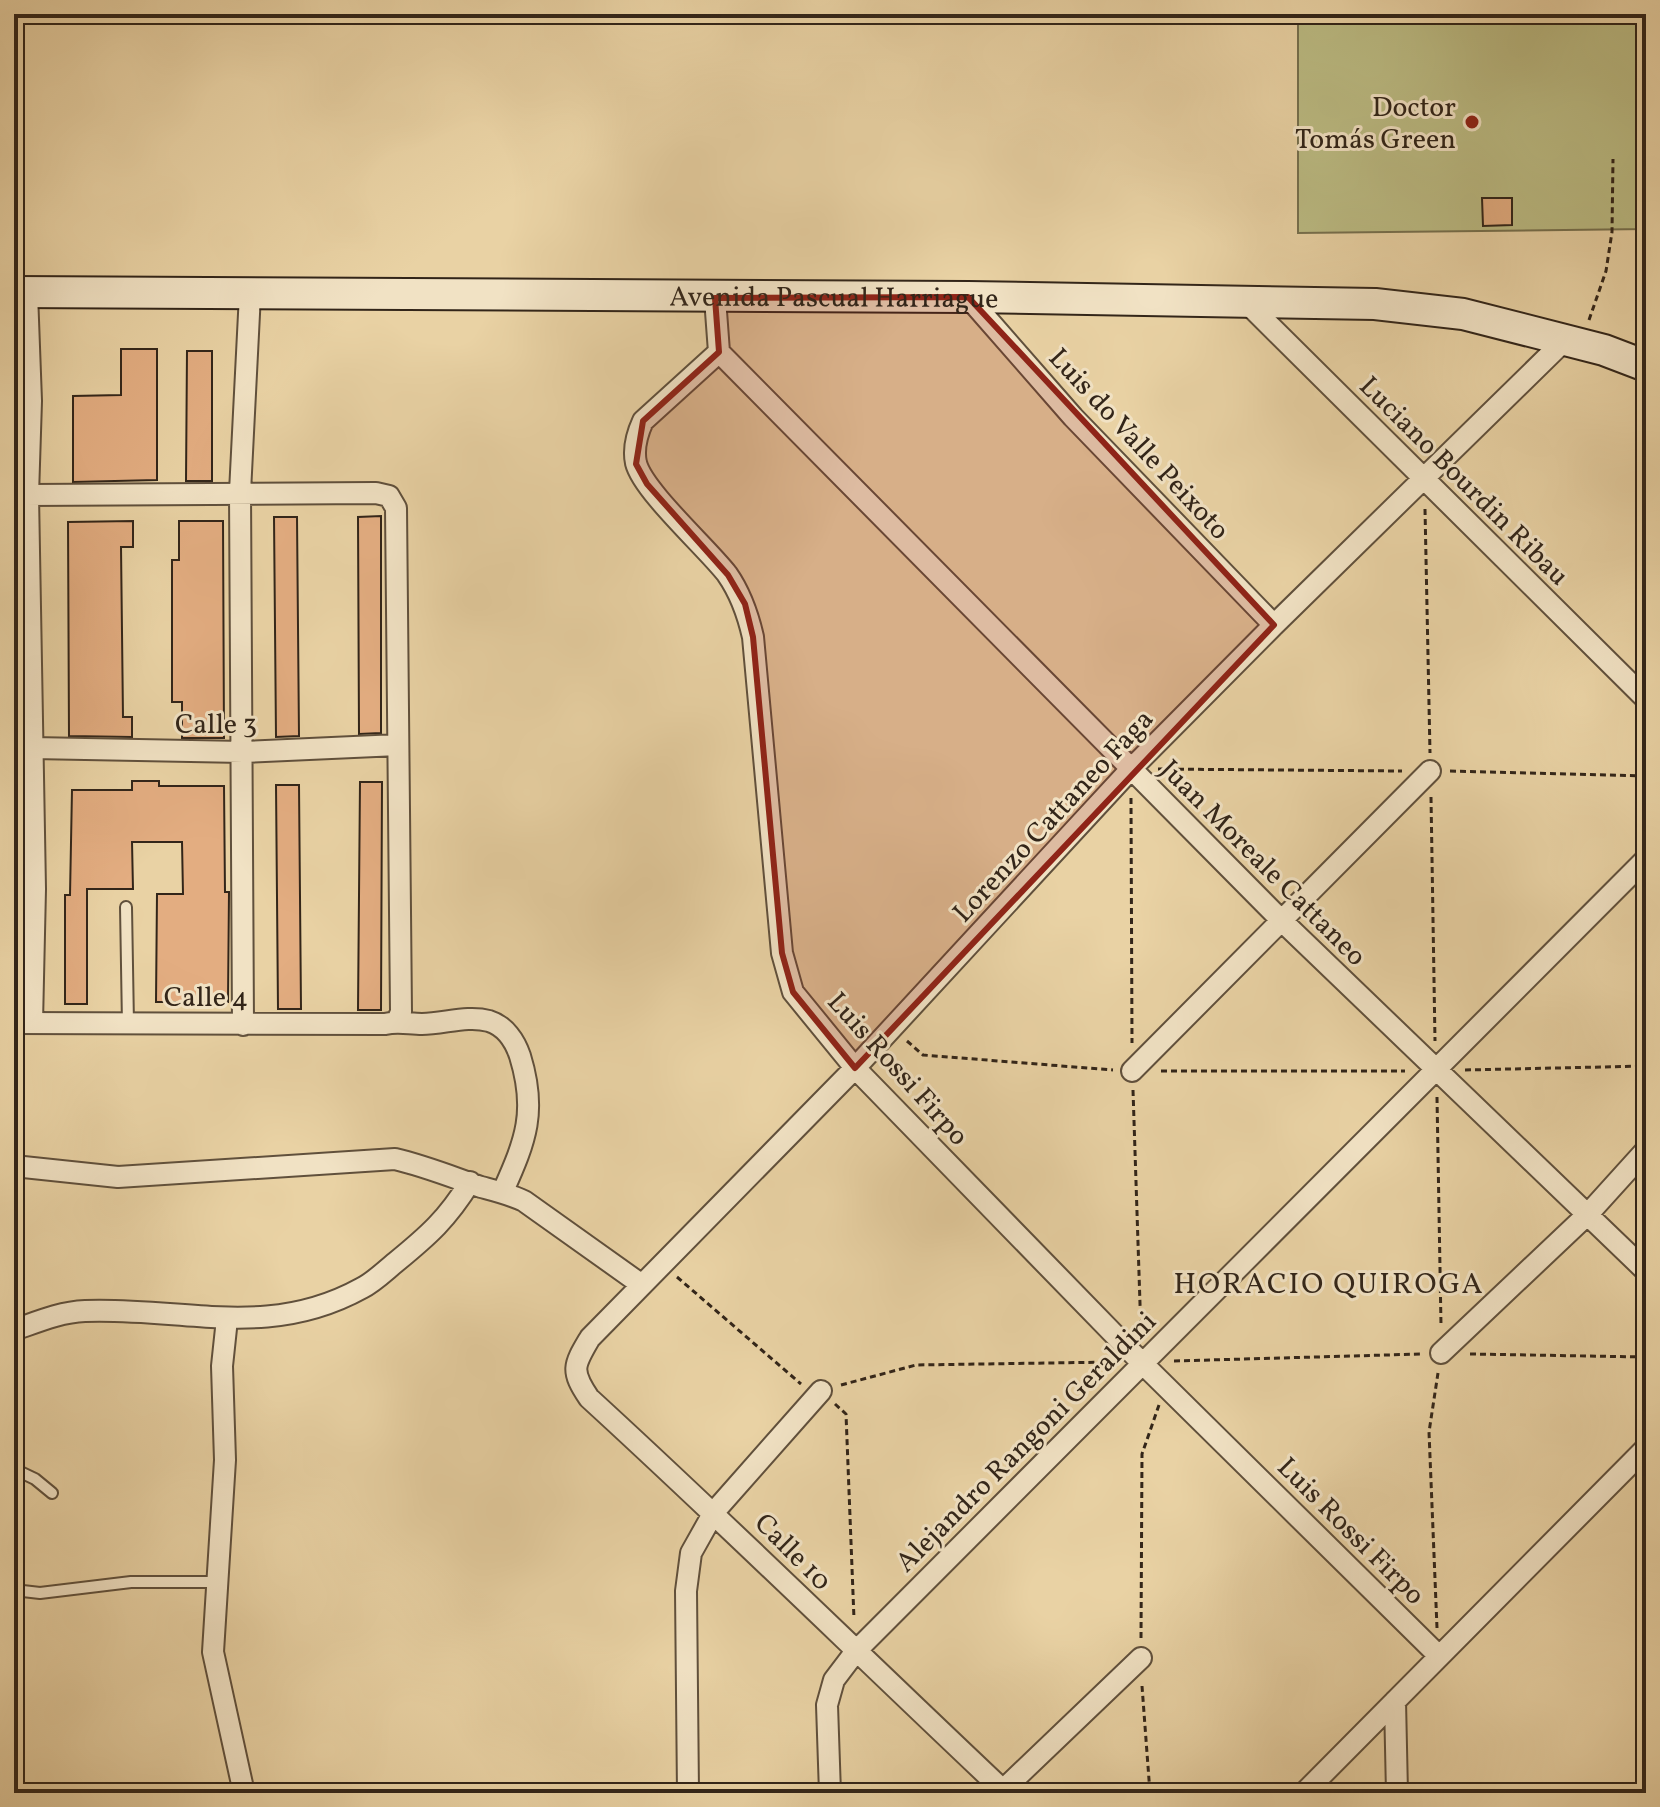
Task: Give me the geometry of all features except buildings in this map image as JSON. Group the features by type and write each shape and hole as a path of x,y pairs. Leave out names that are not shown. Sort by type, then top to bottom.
{"street":[{"name":"Avenida Pascual Harriague","path":"20,292 968,297 1375,304 1463,314 1604,350 1646,366"},
{"path":"20,292 28,495 21,558 33,748 24,791 35,889 23,1023"},
{"path":"243,1025 240,492 250,294"},
{"name":"Luis do Valle Peixoto","path":"968,297 1073,417 1274,625"},
{"path":"715,298 719,352"},
{"name":"Luciano Bourdin Ribau","path":"1245,301 1646,699"},
{"name":"Lorenzo Cattaneo Faga","path":"590,1338 855,1068 1131,769 1424,477 1569,341"},
{"name":"Juan Moreale Cattaneo","path":"719,352 1281,920 1646,1271"},
{"name":"Luis Rossi Firpo","path":"719,352 643,421 636,436 636,464 647,484 728,575 745,604 753,637 782,953 793,992 855,1068 1141,1362 1438,1655"},
{"path":"28,495 240,492 376,493 389,496 396,508 401,1012 397,1021"},
{"name":"Calle 3","path":"33,748 243,752 398,745"},
{"path":"1132,1071 1430,771"},
{"name":"Alejandro Rangoni Geraldini","path":"830,1793 827,1705 834,1680 856,1651 1646,859"},
{"name":"Calle 4","path":"23,1023 243,1025 490,1021 510,1036 518,1049 530,1098 520,1151 503,1191"},
{"path":"1441,1353 1589,1213 1646,1150"},
{"path":"14,1166 118,1177 395,1159 429,1166 524,1201 642,1285"},
{"path":"14,1330 52,1317 83,1311 227,1319 280,1317 321,1307 364,1287 434,1231 454,1208 470,1182"},
{"path":"227,1319 222,1366 225,1460 213,1652 244,1793"},
{"name":"Calle 10","path":"590,1338 576,1362 576,1378 589,1398 714,1512 1005,1792"},
{"path":"688,1793 686,1591 691,1553 714,1512 821,1391"},
{"path":"1304,1793 1646,1448"},
{"path":"1005,1792 1141,1658"},
{"path":"1395,1701 1397,1793"}],"lane":[{"path":"14,889 35,889"},
{"path":"126,907 128,1024"},
{"path":"14,1469 35,1479 52,1493"},
{"path":"14,1590 40,1593 131,1582 219,1582"}],"path":[{"path":"1569,341 1589,320 1606,271 1612,232 1613,159"},
{"path":"1424,477 1441,1353 1429,1432 1438,1655"},
{"path":"1141,1362 1132,1071 1131,769 1646,776"},
{"path":"892,1028 923,1055 1132,1071 1436,1071 1646,1066"},
{"path":"663,1264 797,1383 821,1391 846,1414 856,1651"},
{"path":"821,1391 916,1365 1441,1353 1646,1357"},
{"path":"1150,1793 1141,1658 1142,1454 1165,1386"}],"highlighted area":[{"path":"968,297 1274,625 855,1068 793,992 782,953 753,637 745,604 728,575 647,484 636,464 643,421 719,352 715,298"}],"green space":[{"name":"Doctor Tomás Green","path":"1298,14 1646,14 1646,229 1298,233"}],"place":[{"name":"Doctor Tomás Green","path":"1472,122"}],"district":[{"name":"HORACIO QUIROGA","path":"1329,1283"}]}
